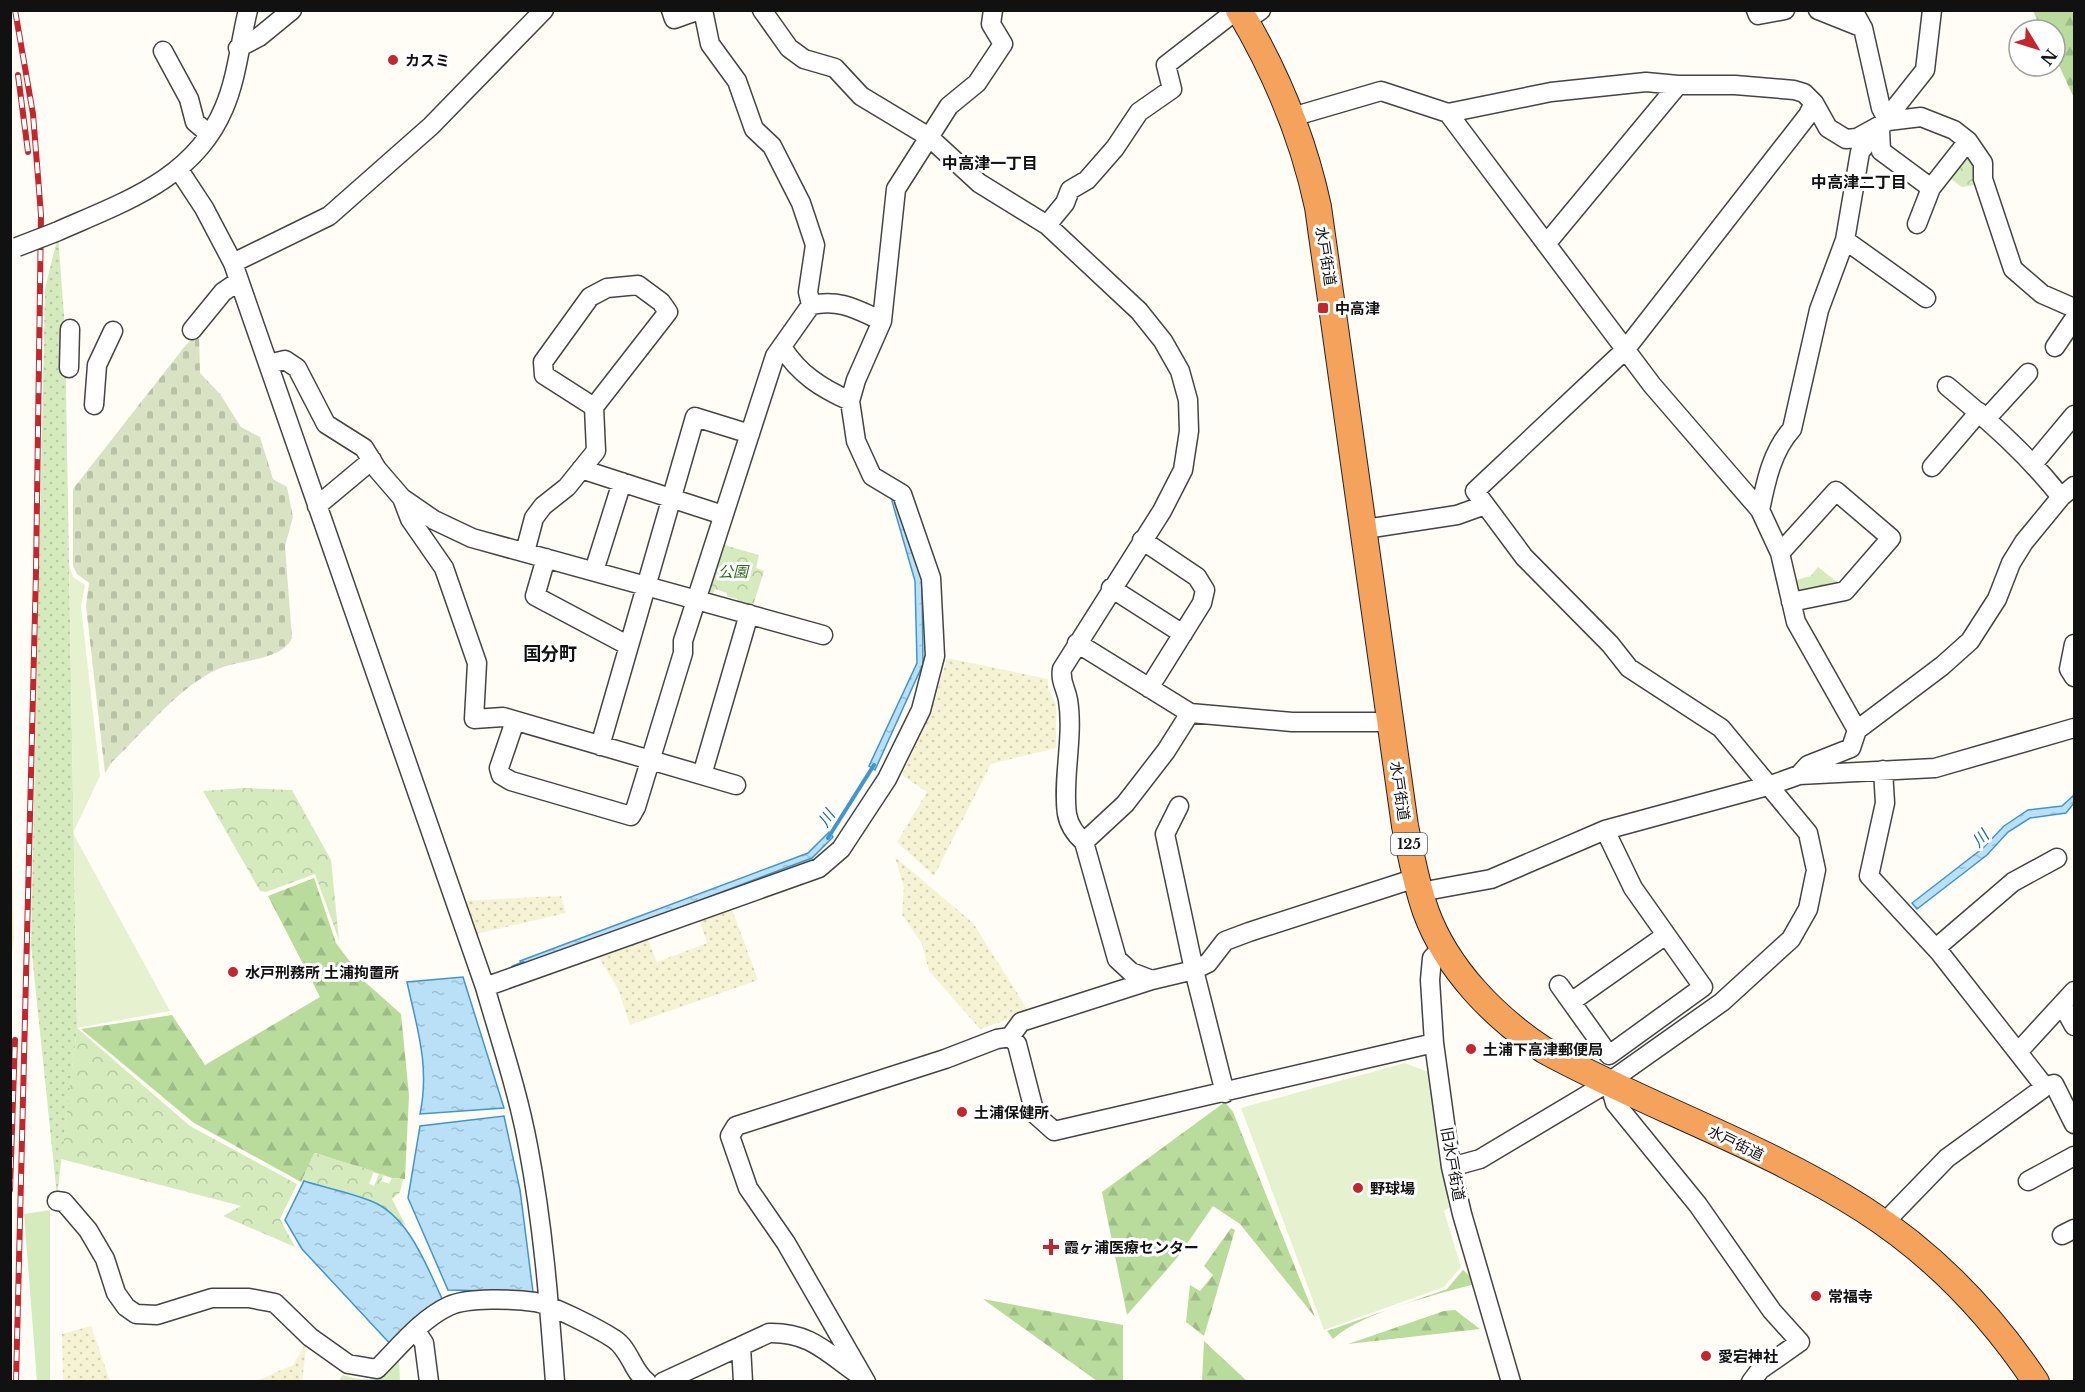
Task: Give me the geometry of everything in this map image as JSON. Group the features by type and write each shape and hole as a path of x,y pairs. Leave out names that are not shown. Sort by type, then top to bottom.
{"highway":[{"name":"水戸街道","path":"1245,13 1292,117 1312,178 1323,235 1405,826 1426,913 1443,946 1469,983 1499,1016 1544,1050 1815,1181 1884,1223 1928,1257 1962,1290 2009,1344 2036,1382"}],"street":[{"path":"14,249 117,207 178,170 209,134 224,108 248,10"},
{"path":"238,48 259,37 292,10"},
{"path":"233,263 329,216 431,126 544,10"},
{"path":"671,10 674,19 701,10 710,44 736,81 754,129 772,146 801,203 815,245 808,292 811,305"},
{"path":"762,10 789,48 804,59 835,68 861,96 929,138 979,183 1047,225 1139,311 1163,341 1180,371 1188,400 1189,431 1183,470 1162,511 1077,643 1062,669 1060,681 1068,699 1070,725 1067,814 1073,832 1084,842 1117,959 1131,972 1152,980"},
{"path":"485,987 819,868 841,849 887,779 921,710 935,656 931,578 902,494 872,476 864,459 856,441 850,401 856,380 882,321 896,189 949,106 977,83 1003,44 991,24 993,10"},
{"path":"1756,10 1758,15 1785,10"},
{"path":"1818,10 1863,28"},
{"path":"1853,10 1863,28 1881,108 1884,125 1881,151 1931,189"},
{"path":"1760,510 1767,477 1781,440 1792,429 1819,310 1845,240 1860,152 1884,125 1925,70 1932,10"},
{"path":"1047,225 1065,203 1070,190 1087,180 1114,148 1139,112 1172,88 1166,65 1245,13"},
{"path":"163,51 189,99 195,122 209,134"},
{"path":"1292,117 1381,91 1448,113 1551,92 1646,82 1678,86 1735,85 1794,90 1804,93 1814,103 1828,128 1846,139 1857,138 1884,125 1921,117 1954,130 1968,141 1983,163 1983,179 2013,269 2042,294 2074,308"},
{"path":"1546,244 1678,86"},
{"path":"1451,1167 1480,1159 1609,1082 1722,1002 1791,939 1809,909 1816,870 1808,833 1771,785 1721,728 1629,668 1595,628 1524,557 1475,492 1626,350 1801,124 1814,103"},
{"path":"1448,113 1652,385 1760,510 1780,553 1797,622 1857,730"},
{"path":"1917,224 1931,189 1968,141"},
{"path":"178,170 204,208 233,263 485,987 528,1144 546,1256 555,1382"},
{"path":"1845,240 1926,298"},
{"path":"192,330 223,292 239,281"},
{"path":"525,552 534,518 543,506 567,487 596,451 594,407 668,312 661,302 638,285 607,288 590,297 543,362 544,375 594,407"},
{"path":"515,721 499,768 501,775 511,782 623,816 631,816 651,760 683,653 683,641 775,356 811,305 829,301 853,307 882,321"},
{"path":"2055,347 2074,319"},
{"path":"69,368 70,329"},
{"path":"94,405 97,365 113,332"},
{"path":"782,347 793,364 820,387 850,401"},
{"path":"268,364 285,360 297,368 326,424 364,448 402,498 434,520 472,538 823,634"},
{"path":"1932,467 2028,373"},
{"path":"1799,774 1808,765 1851,748 1857,730 1941,666 1971,640 1997,599 2011,563 2024,542 2068,491 1947,386"},
{"path":"2034,463 2074,415"},
{"path":"600,746 695,417 750,434"},
{"path":"317,506 372,460"},
{"path":"581,469 723,514"},
{"path":"594,571 621,482"},
{"path":"1780,553 1836,491 1891,538 1845,591 1791,602"},
{"path":"402,498 410,519 444,568 477,663 474,719 503,717 736,785"},
{"path":"1365,529 1457,515 1485,506"},
{"path":"1142,540 1197,577 1205,591 1202,603 1149,688"},
{"path":"546,558 536,596 629,646"},
{"path":"1111,588 1183,634"},
{"path":"702,775 749,614"},
{"path":"1077,643 1190,713 1292,722 1391,722"},
{"path":"2074,644 2069,669 2074,677"},
{"path":"1084,842 1125,804 1166,751 1190,713"},
{"path":"866,1381 786,1244 748,1188 730,1136 736,1126 746,1120 1010,1037 1021,1022 1152,980 1194,970 1208,963 1225,941 1233,938 1418,885 1491,879 1605,830 1771,785 1799,774 1935,768 2074,728"},
{"path":"1883,770 1885,803 1869,876 1936,948 2045,1087"},
{"path":"1179,806 1165,834 1194,970 1226,1093"},
{"path":"1559,985 1609,1055 1703,987 1633,888 1605,830"},
{"path":"1936,948 2013,882 2057,858"},
{"path":"1571,1002 1666,935"},
{"name":"旧水戸街道","path":"1443,946 1434,953 1430,967 1434,1043 1451,1167 1465,1224 1511,1382"},
{"path":"2018,1052 2068,998"},
{"path":"2068,998 2074,1026"},
{"path":"1010,1037 1017,1044 1035,1114 1043,1125 1054,1131 1434,1043"},
{"path":"1586,1072 1590,1060 1606,1050"},
{"path":"1609,1082 1615,1103 1698,1205 1772,1311 1800,1342 1760,1370 1751,1382"},
{"path":"1884,1223 1947,1158 2045,1087 2054,1084 2074,1124"},
{"path":"2028,1181 2074,1156"},
{"path":"57,1201 64,1202 88,1230 105,1259 116,1293 126,1307 136,1314 157,1315 212,1298 249,1298 276,1303 310,1337 348,1364 377,1369 416,1330 439,1312 460,1302 534,1302 549,1306 614,1339 626,1350 647,1382"},
{"path":"416,1330 424,1343 429,1382"},
{"path":"663,1382 769,1333 798,1336 820,1345 866,1381"},
{"path":"741,1346 743,1382"}],"shaded area":[{"path":"947,658 1048,679 1048,689 1056,704 1056,748 991,764 934,876 897,842 927,792 902,775 931,713"},
{"path":"11,791 14,938 10,960"},
{"path":"895,857 973,923 1029,1012 980,1029 929,971 922,944 902,915 904,887"},
{"path":"561,896 566,913 472,935 460,901"},
{"path":"730,904 758,980 630,1025 618,989 596,953 646,935 657,962 707,943 698,915"},
{"path":"91,1326 110,1381 63,1381 62,1334"},
{"path":"307,1341 302,1381 254,1382 293,1365"}],"green space":[{"path":"2033,11 2074,11 2074,98 2065,78 2067,78 2067,18 2036,18"},
{"path":"1968,146 1982,184 1962,187 1945,175"},
{"path":"58,236 65,328 77,1028 57,1196 31,945 45,289"},
{"path":"199,332 200,373 220,394 241,427 260,437 273,479 287,487 293,517 285,546 292,638 287,646 279,651 218,669 189,687 112,762 105,773 86,606 89,583 77,574 73,566 73,489 185,346"},
{"name":"公園","path":"717,543 759,555 756,568 764,571 751,612 735,607 737,599 715,589 710,600 703,597"},
{"path":"69,565 73,577 85,585 81,606 100,776 74,832"},
{"path":"1818,567 1841,585 1799,593 1796,580 1811,576"},
{"path":"244,788 292,790 331,860 339,940 315,874 266,892 260,891 203,791"},
{"path":"74,834 170,1011 77,1028"},
{"path":"314,878 336,943 365,982 401,1014 409,1095 405,1179 392,1178 315,1153 301,1182 194,1123 81,1029 172,1015 205,1065 320,997 268,896"},
{"path":"77,1028 190,1126 297,1184 280,1219 295,1247 223,1216 241,1206 61,1159"},
{"name":"野球場","path":"1405,1063 1428,1072 1449,1208 1444,1211 1461,1267 1444,1287 1324,1330 1241,1108"},
{"path":"1225,1102 1233,1112 1315,1317 1240,1224 1213,1206 1177,1258 1127,1315 1102,1192"},
{"path":"314,1153 374,1171 369,1184 374,1186 379,1174 384,1174 381,1181 389,1184 392,1178 403,1179 400,1192 392,1199 406,1226 373,1201 301,1182"},
{"path":"50,1210 50,1381 37,1381 24,1214"},
{"path":"1231,1228 1235,1230 1204,1336 1186,1322 1190,1285 1200,1291 1213,1275 1204,1266"},
{"path":"1463,1270 1478,1283 1423,1298 1387,1310 1447,1289"},
{"path":"983,1299 1123,1325 1123,1381 1097,1381"},
{"path":"1455,1310 1480,1329 1348,1344 1444,1311"},
{"path":"1380,1313 1362,1320 1333,1339 1327,1331"},
{"path":"1204,1341 1247,1381 1202,1381"},
{"path":"399,1360 400,1381 339,1381 342,1375 374,1379 385,1373"}],"water":[{"path":"898,498 922,580 923,664 875,770 869,766 917,663 915,581 892,501"},
{"path":"2074,795 2074,803 2066,813 2030,818 2008,832 1987,855 1917,909 1912,903 1983,848 2004,826 2028,810 2062,806"},
{"path":"829,832 833,837 812,858 523,967 520,961 808,853"},
{"path":"463,977 504,1108 420,1114 424,1080 423,1063 407,982"},
{"path":"504,1116 520,1190 533,1292 448,1290 408,1198 420,1126"},
{"path":"304,1181 363,1198 385,1208 407,1231 416,1246 445,1305 394,1348 302,1249 285,1220"}],"waterway":[{"name":"川","path":"828,838 874,765"},
{"name":"川","path":"513,967 523,963"}],"railway":[{"path":"15,10 33,114 41,215 36,572 16,1382"},
{"path":"18,75 28,152"},
{"path":"10,1190 15,1040"}],"place":[{"name":"カスミ","path":"393,60"},
{"name":"中高津","path":"1323,308"},
{"name":"水戸刑務所 土浦拘置所","path":"233,972"},
{"name":"土浦下高津郵便局","path":"1471,1049"},
{"name":"土浦保健所","path":"962,1112"},
{"name":"野球場","path":"1358,1188"},
{"name":"霞ヶ浦医療センター","path":"1051,1247"},
{"name":"常福寺","path":"1816,1296"},
{"name":"愛宕神社","path":"1706,1356"}],"district":[{"name":"中高津一丁目","path":"990,163"},
{"name":"中高津二丁目","path":"1859,182"},
{"name":"国分町","path":"550,654"}]}
